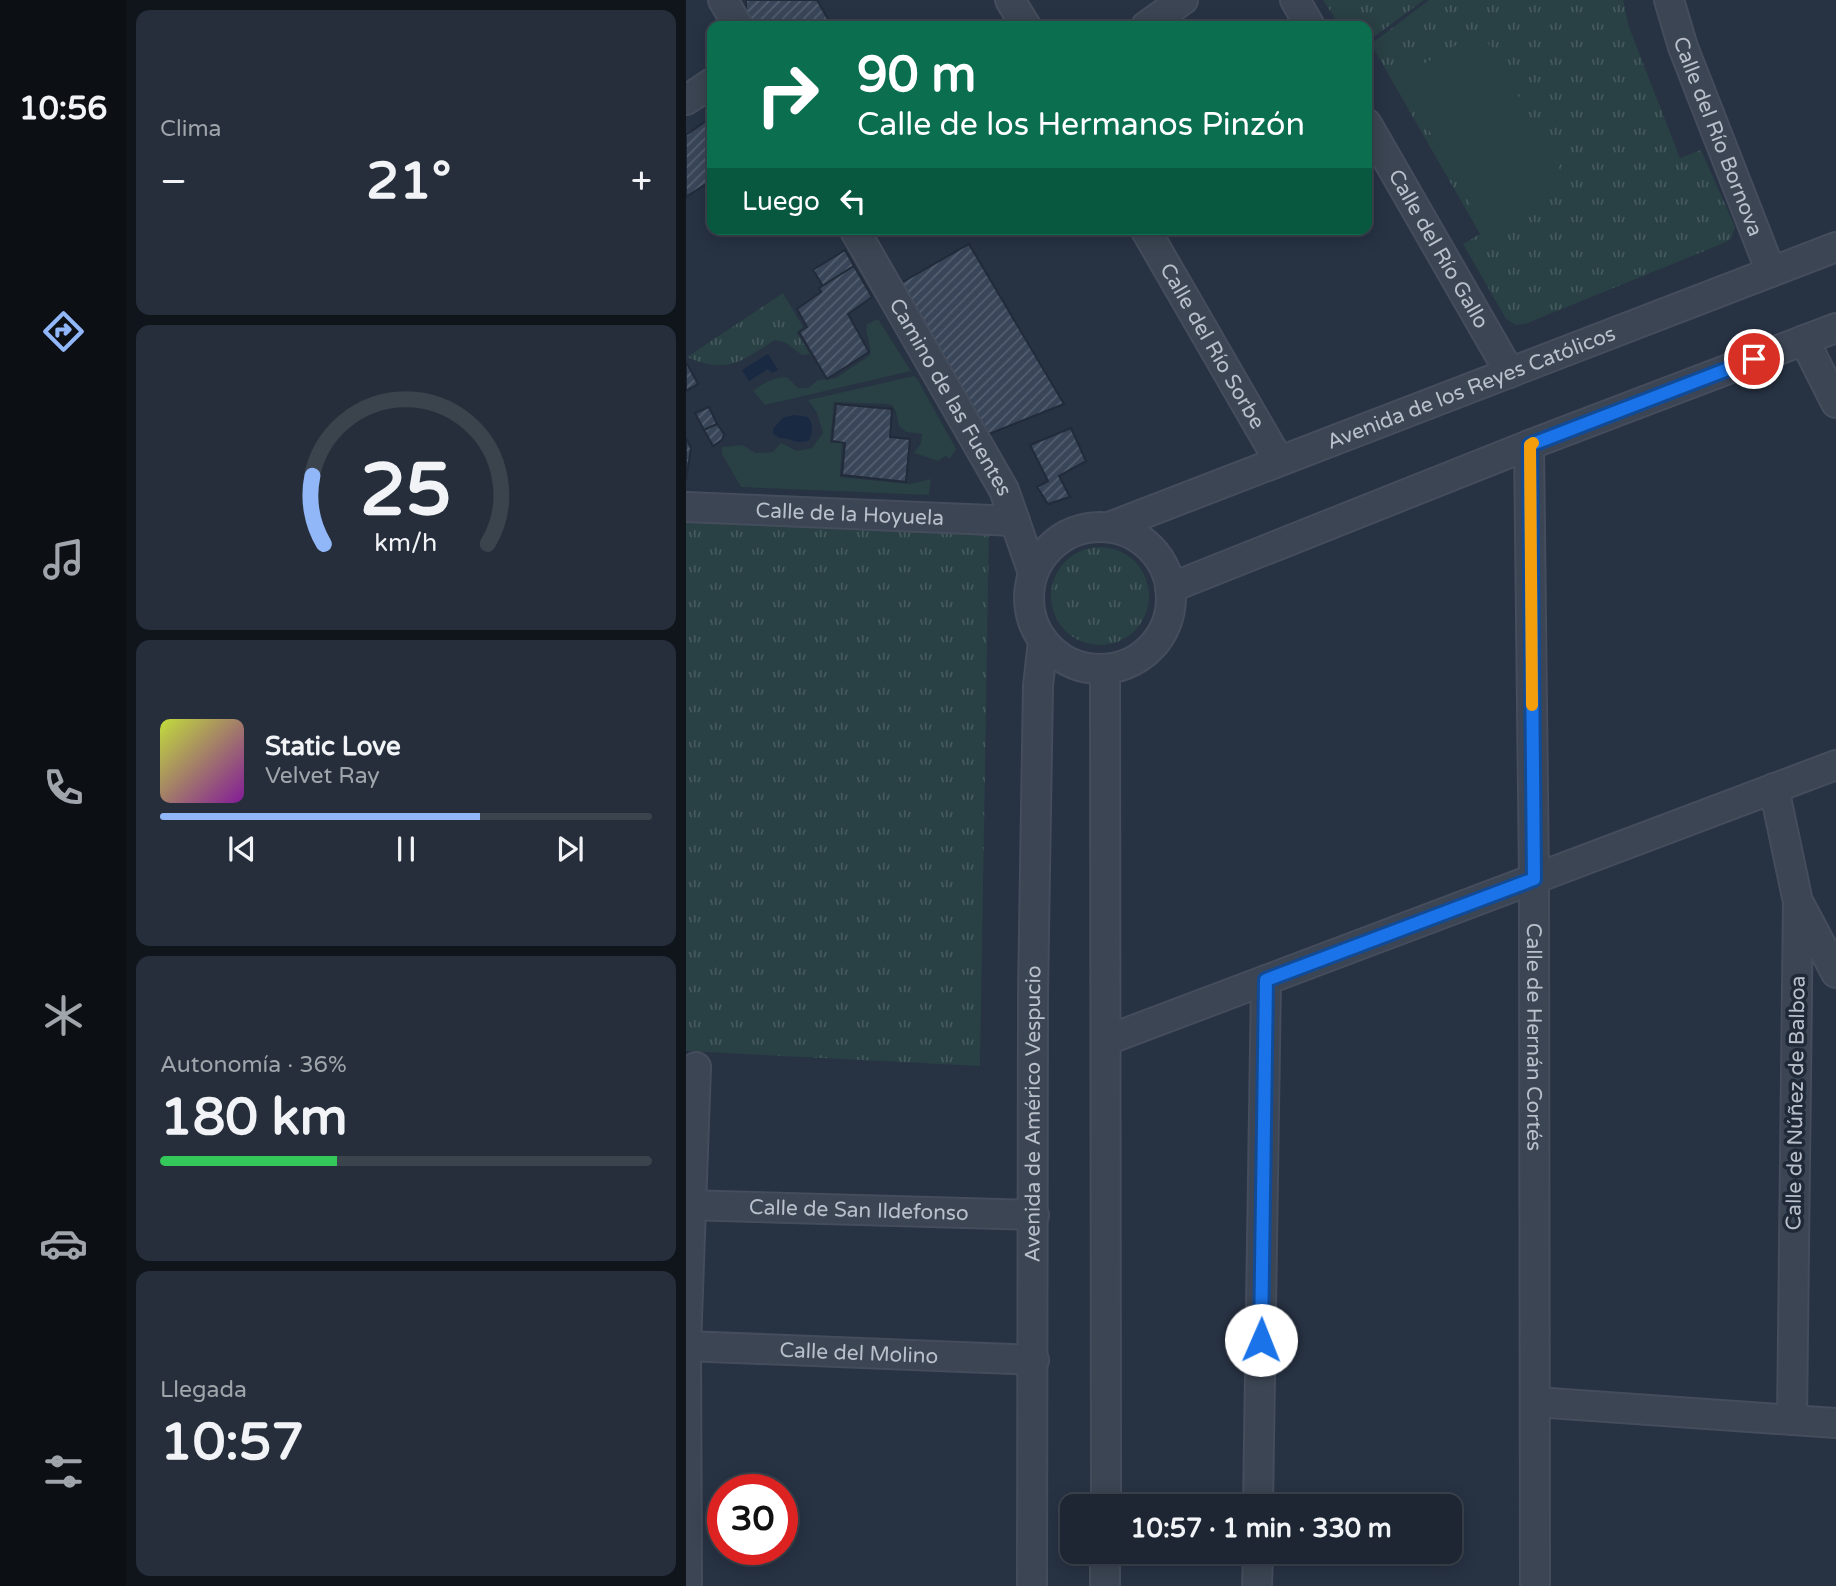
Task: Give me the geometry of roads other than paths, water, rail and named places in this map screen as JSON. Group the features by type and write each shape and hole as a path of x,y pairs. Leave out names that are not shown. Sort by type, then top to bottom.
{"street":[{"path":"723,0 735,21"},
{"path":"1010,0 1023,21"},
{"path":"1153,21 1183,0"},
{"path":"1295,0 1307,21"},
{"name":"Calle del Río Bornova","path":"1669,0 1683,47 1771,272"},
{"path":"686,100 707,86"},
{"name":"Calle del Río Gallo","path":"1372,133 1510,373"},
{"name":"Camino de las Fuentes","path":"858,235 1004,490 1033,573"},
{"name":"Calle del Río Sorbe","path":"1148,235 1279,461"},
{"name":"Avenida de los Reyes Católicos","path":"1109,527 1836,247"},
{"path":"1170,588 1530,445 1836,328"},
{"path":"1804,340 1836,403"},
{"name":"Calle de Hernán Cortés","path":"1530,445 1535,1586"},
{"name":"Calle de la Hoyuela","path":"686,507 1015,521"},
{"path":"1109,527 1130,534 1149,547 1163,566 1170,588 1170,611 1162,633 1155,642 1128,664 1105,669 1081,667 1059,657 1043,641 1032,620 1028,596 1033,573 1046,552 1064,537 1085,528 1109,527"},
{"name":"Avenida de Américo Vespucio","path":"1032,1586 1033,993 1038,686 1043,641"},
{"path":"1105,669 1106,1494"},
{"path":"1107,1040 1836,765"},
{"name":"Calle de Núñez de Balboa","path":"1774,788 1798,902 1793,1420"},
{"path":"1798,902 1836,974"},
{"path":"1258,1494 1266,980"},
{"path":"687,1586 688,1205 696,1066"},
{"name":"Calle de San Ildefonso","path":"688,1205 1034,1215"},
{"name":"Calle del Molino","path":"686,1346 1034,1360"},
{"path":"1535,1402 1836,1423"},
{"path":"1105,1564 1105,1586"},
{"path":"1257,1586 1258,1564"}],"water":[{"path":"768,354 778,370 772,373 768,369 749,381 742,370"},
{"path":"794,415 810,419 811,434 805,442 779,438 773,433 773,429 783,418"}]}
